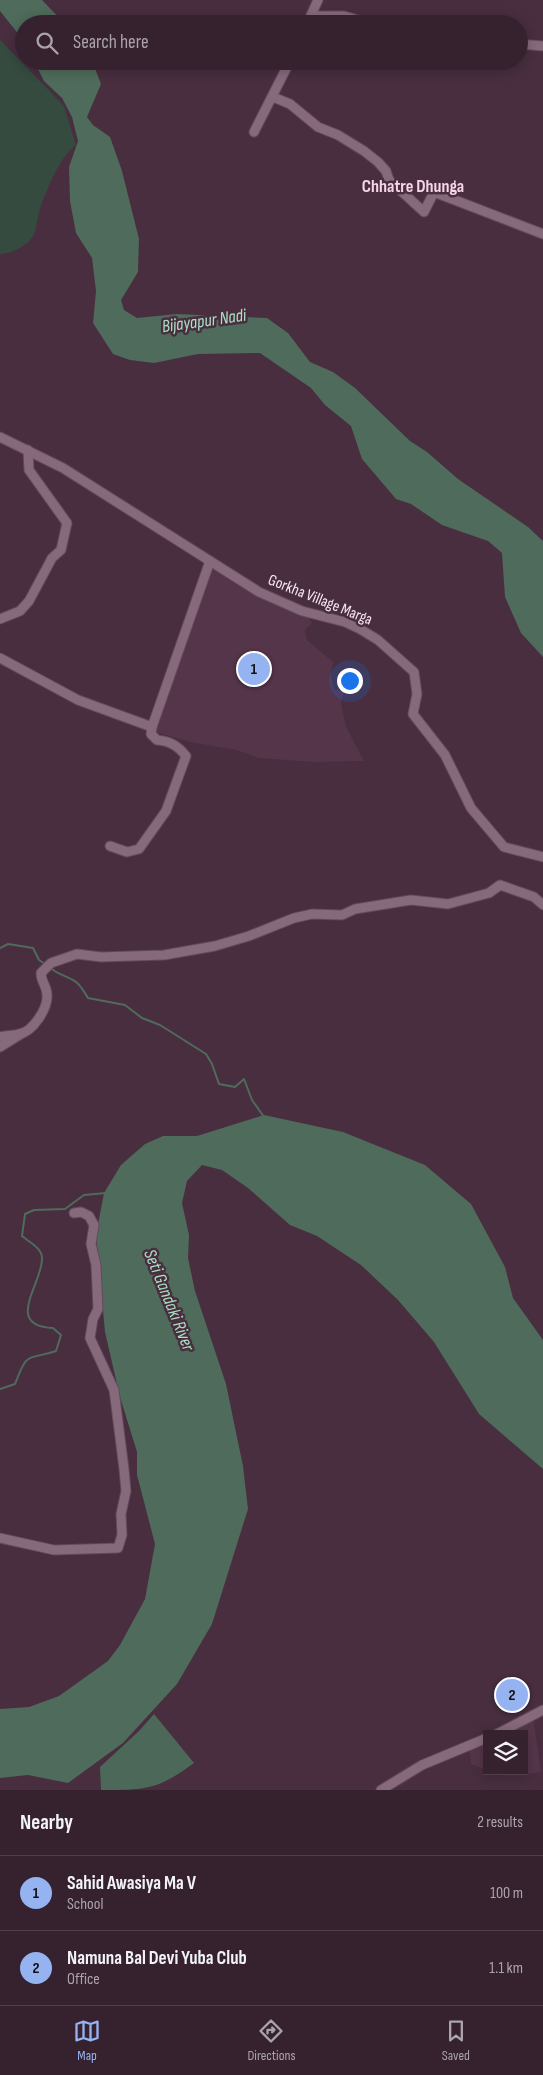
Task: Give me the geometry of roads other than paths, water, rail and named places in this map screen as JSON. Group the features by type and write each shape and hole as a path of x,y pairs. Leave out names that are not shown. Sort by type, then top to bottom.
{"street":[{"path":"311,15 318,0"},
{"path":"528,45 543,46"},
{"path":"254,132 286,70"},
{"path":"273,96 290,104 318,127 338,135 364,151 382,166 389,180 424,212 434,192 543,234"},
{"name":"Gorkha Village Marga","path":"0,437 28,450 121,503 259,592 302,612 360,629 392,651 414,672 417,694 413,714 444,755 471,808 504,847 543,857"},
{"path":"0,619 20,611 29,600 52,558 62,550 68,523 29,470 28,450"},
{"path":"110,846 128,852 140,850 166,811 172,790 185,763 186,756 180,748 168,740 157,740 151,734 152,726 210,561"},
{"path":"0,658 78,700 152,726"},
{"path":"0,1047 34,1024 45,1007 47,994 41,980 41,973 51,963 74,955 101,957 164,955 215,946 249,936 294,918 312,914 342,915 355,909 411,900 448,904 489,893 500,885 534,897 543,905"},
{"path":"0,1037 21,1034"},
{"path":"0,1538 54,1550 118,1548 122,1535 121,1514 126,1491 114,1390 90,1338 93,1319 98,1309 96,1265 91,1244 94,1225 89,1216 81,1212 74,1213"},
{"path":"505,1730 543,1710"},
{"path":"381,1790 422,1765 483,1740"}],"water":[{"path":"0,0 42,0 56,15 15,15 15,30 0,11"},
{"name":"Bijayapur Nadi","path":"38,70 96,70 101,84 87,117 93,125 110,137 122,171 139,239 138,272 121,300 124,310 137,318 177,314 267,318 288,333 310,362 333,372 355,388 410,441 427,452 458,479 528,527 543,541 543,657 521,633 505,597 502,553 488,541 442,525 411,504 396,499 362,459 351,426 325,405 311,388 260,353 198,354 154,363 130,360 113,354 93,323 96,291 92,258 76,233 70,201 69,167 78,141 72,117 62,98 44,81"},
{"name":"Seti Gandaki River","path":"264,1115 343,1132 425,1165 471,1204 505,1267 513,1298 543,1340 543,1469 479,1414 434,1342 398,1300 361,1265 317,1236 290,1225 248,1188 222,1170 202,1165 187,1181 182,1203 189,1235 188,1258 195,1291 226,1384 243,1466 248,1509 212,1624 177,1684 123,1743 68,1783 28,1775 0,1778 0,1709 29,1707 59,1696 108,1661 120,1645 145,1599 155,1544 137,1475 137,1452 120,1397 105,1332 96,1235 104,1193 121,1165 145,1144 163,1136 197,1136"}],"waterway":[{"path":"0,948 8,944 33,948 39,960 45,964"},
{"path":"50,968 79,984 88,998 125,1005 142,1018 160,1025 206,1054 212,1064 219,1084 235,1087 244,1079 252,1100 264,1117"},
{"path":"0,1389 15,1384 29,1358 56,1351 61,1335 53,1328 38,1325 30,1320 28,1312 29,1302 41,1268 42,1258 38,1248 22,1236 25,1214 34,1210 65,1209 84,1195 106,1193"}],"place":[{"name":"Sahid Awasiya Ma V","path":"254,669"},
{"name":"Namuna Bal Devi Yuba Club","path":"512,1695"}],"district":[{"name":"Chhatre Dhunga","path":"413,186"}]}
